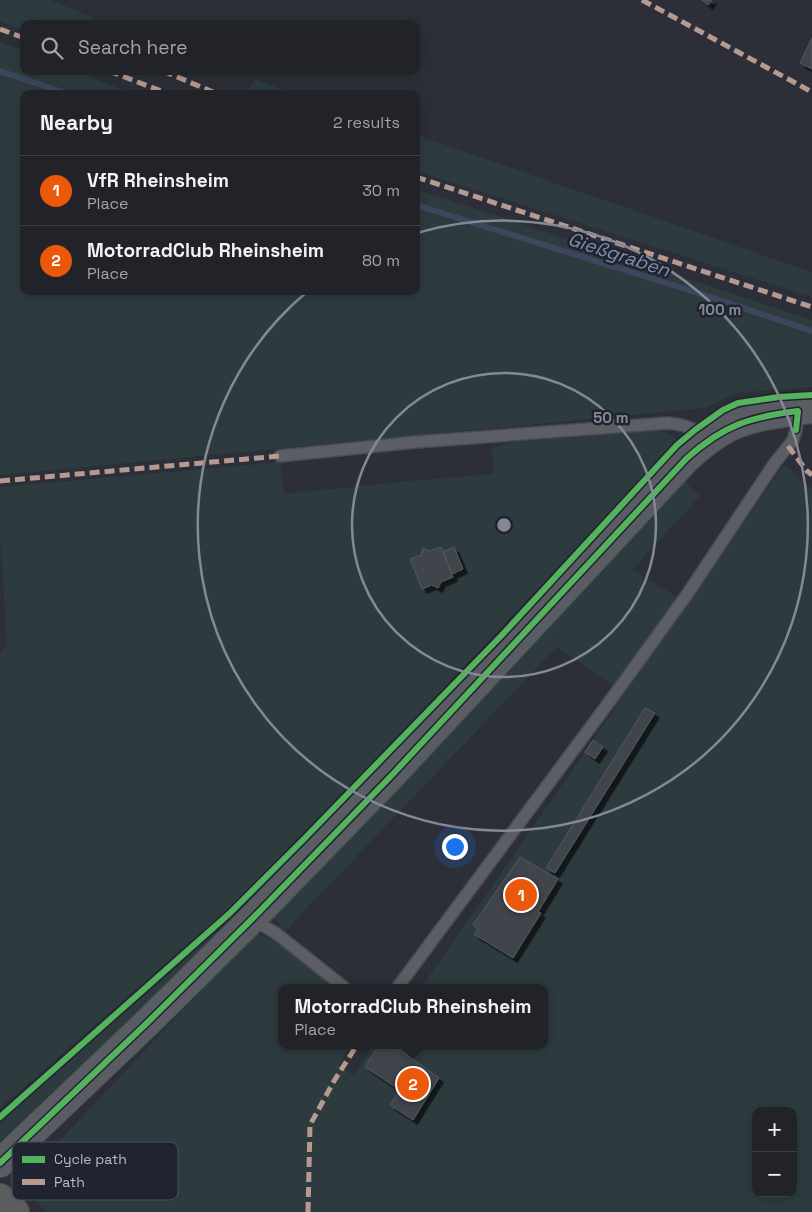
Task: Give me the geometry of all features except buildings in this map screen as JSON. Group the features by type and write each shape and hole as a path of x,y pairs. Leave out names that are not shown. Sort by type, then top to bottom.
{"highway":[{"path":"0,1198 16,1212"}],"street":[{"path":"22,1142 148,1022 252,919 392,775 687,458 710,439 731,426 752,419 805,410"},
{"path":"0,1163 12,1152"}],"lane":[{"path":"400,984 688,593 774,464 793,440 805,410"},
{"path":"280,456 416,442 668,423 683,424 710,439"},
{"path":"252,919 277,934 340,984"}],"shaded area":[{"path":"0,0 50,0 94,18 93,20 20,20 20,29 0,21"},
{"path":"0,42 20,50 20,75 86,75 123,90 20,90 20,295 420,295 420,190 812,320 812,387 737,393 704,408 0,475"},
{"path":"254,79 285,90 250,90"},
{"path":"420,136 812,272 812,297 420,172"},
{"path":"659,430 674,437 676,442 333,803 227,910 0,1108 0,654 7,644 0,534 0,487 280,462 284,494 494,474 492,448 514,442"},
{"path":"784,465 812,488 812,1212 46,1212 35,1200 178,1200 178,1142 59,1142 255,933 274,940 329,984 278,984 278,1049 349,1049 339,1065 354,1076 371,1049 548,1049 548,984 424,984"},
{"path":"683,480 700,496 632,570 677,597 613,685 557,647 285,931 272,915"},
{"path":"220,928 189,964 0,1141 0,1120"}],"waterway":[{"name":"Gießgraben","path":"0,71 57,90"},
{"name":"Gießgraben","path":"420,206 692,291 812,331"}],"marked path":[{"path":"642,0 812,92"},
{"path":"0,29 20,36"},
{"path":"119,75 159,90"},
{"path":"173,75 208,90"},
{"path":"420,178 812,307"},
{"path":"788,446 812,475"},
{"path":"0,481 280,456"},
{"path":"308,1212 310,1125 354,1049"}],"cycle path":[{"path":"0,1117 230,913 502,635 677,445 723,410 738,403 779,397 812,395"},
{"path":"22,1142 148,1022 252,919 392,775 687,458 726,430 738,424 766,416 798,411 796,430"},
{"path":"0,1163 12,1152"}],"place":[{"name":"VfR Rheinsheim","path":"521,895"},
{"name":"MotorradClub Rheinsheim","path":"413,1084"}]}
